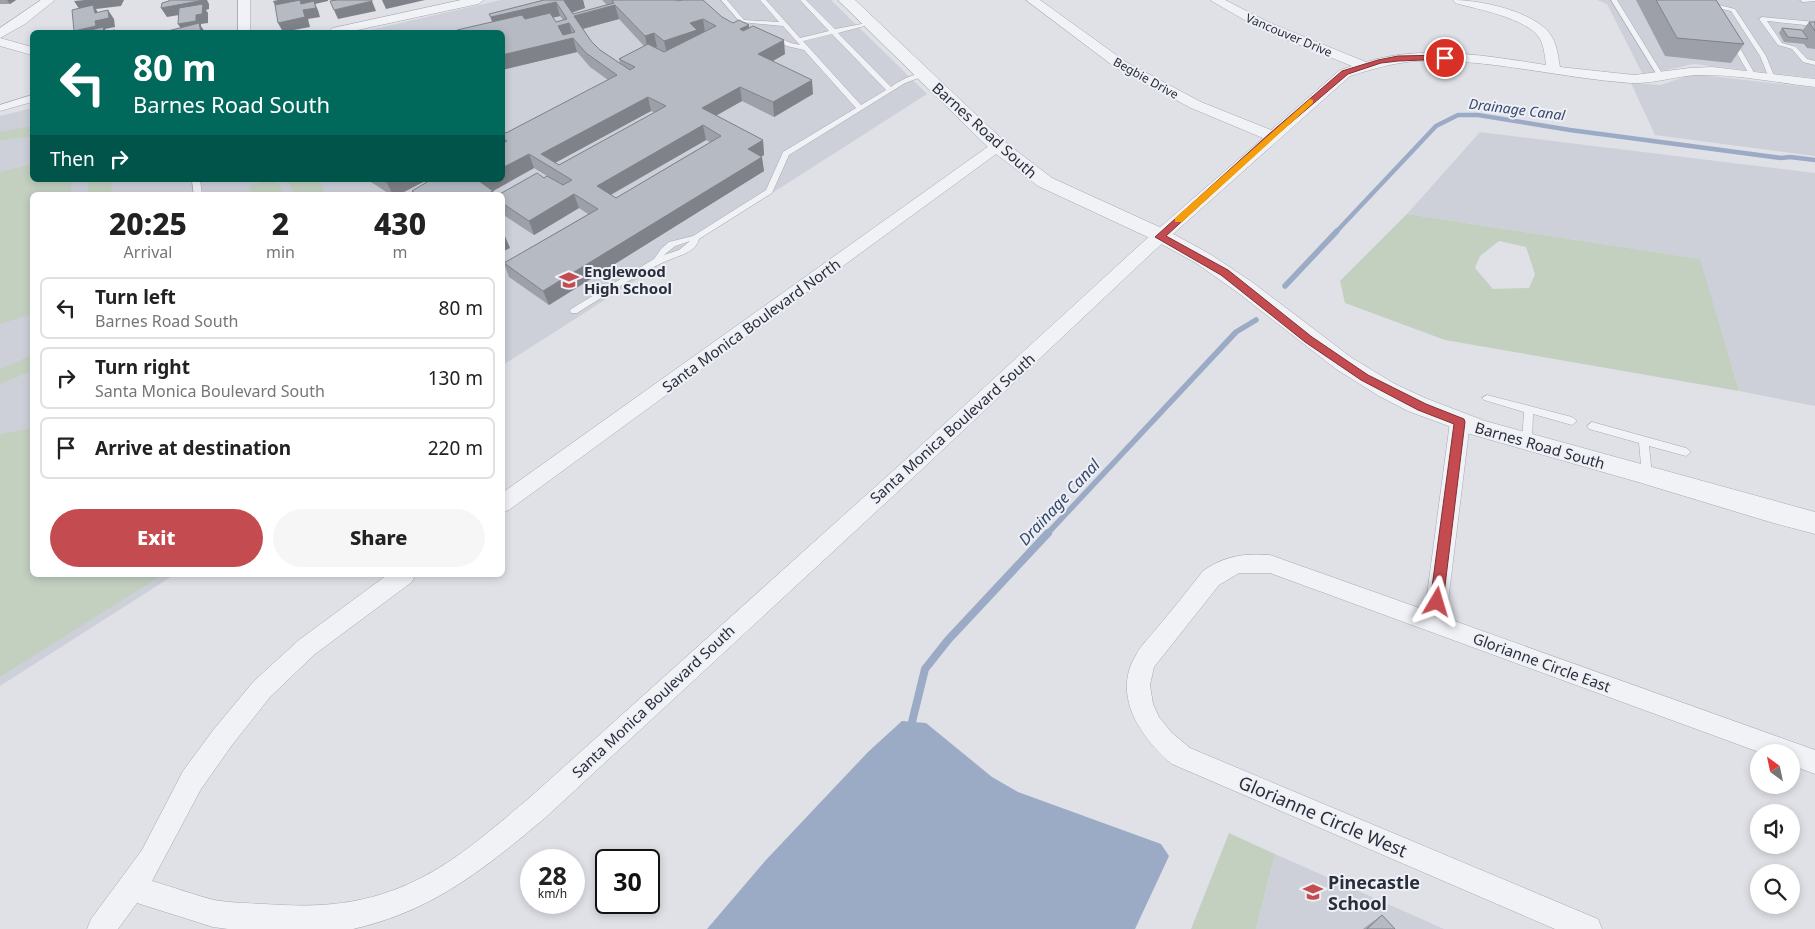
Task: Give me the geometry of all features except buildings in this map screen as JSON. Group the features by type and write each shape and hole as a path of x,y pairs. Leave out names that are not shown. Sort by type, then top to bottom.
{"street":[{"path":"0,34 21,22 49,0"},
{"path":"244,0 244,30"},
{"path":"341,30 478,0"},
{"name":"Barnes Road South","path":"846,0 998,146 1044,182 1160,237 1224,272 1309,340 1364,378 1422,407 1460,422 1808,523"},
{"name":"Begbie Drive","path":"1032,0 1120,65 1189,102 1272,136"},
{"name":"Vancouver Drive","path":"1216,0 1265,26 1363,66"},
{"path":"1459,0 1527,22 1540,31 1546,37 1554,70"},
{"path":"0,42 30,50"},
{"name":"Santa Monica Boulevard South","path":"132,888 232,916 294,920 336,919 372,911 419,893 478,858 536,809 1160,237 1338,77 1363,66 1398,58 1438,57 1634,79 1698,71 1815,83"},
{"path":"0,108 30,99"},
{"name":"Santa Monica Boulevard North","path":"505,502 998,146"},
{"path":"1434,623 1460,422"},
{"name":"Glorianne Circle East","path":"1235,564 1247,562 1270,564 1766,744"},
{"name":"Glorianne Circle West","path":"1235,564 1223,568 1211,578 1144,662 1138,685 1141,704 1150,725 1163,741 1181,756 1588,929"},
{"path":"101,929 151,859 192,780 222,737 262,689 307,647 401,577"},
{"name":"Glorianne Circle East","path":"1800,756 1815,762"}],"lane":[{"path":"724,0 742,21 784,24"},
{"path":"763,0 861,108"},
{"path":"803,0 890,90"},
{"path":"1614,0 1660,75"},
{"path":"1803,0 1814,2"},
{"path":"1709,3 1716,13"},
{"path":"1709,3 1733,10 1763,56 1763,77"},
{"path":"1815,24 1762,18 1780,44 1794,48 1805,61 1815,64"},
{"path":"799,40 870,23"},
{"path":"766,34 789,45 806,48"},
{"path":"1730,37 1763,77"},
{"path":"574,311 657,261 670,245 683,239 695,238 769,191 786,154 903,82 924,75"},
{"path":"1487,398 1572,421"},
{"path":"1527,442 1529,410"},
{"path":"1592,426 1686,452"},
{"path":"1644,440 1647,475"}],"shaded area":[{"name":"Englewood High School","path":"501,0 831,0 927,94 505,364 505,192 30,192 30,577 171,577 0,686 0,116 30,108 30,182 505,182 505,30 370,30"},
{"path":"1597,0 1815,0 1815,78 1694,64 1643,75 1607,4"},
{"path":"1693,74 1815,88 1815,156 1655,135 1631,83 1661,85"},
{"path":"1480,132 1815,173 1815,406 1739,391 1699,259 1407,214"},
{"name":"Pinecastle School","path":"1275,854 1444,929 1256,929"}],"green space":[{"path":"30,126 30,136 0,141 0,132"},
{"path":"30,164 30,182 71,182 71,192 30,192 30,315 0,324 0,172"},
{"path":"88,182 111,182 112,192 88,192"},
{"path":"262,182 278,182 282,192 251,192 249,186"},
{"path":"289,182 320,182 324,192 293,192"},
{"path":"1407,214 1700,259 1739,391 1445,340 1345,303 1340,281","holes":["1499,241 1526,247 1535,274 1529,288 1493,289 1475,268 1480,256"]},
{"path":"30,356 30,372 0,384 0,369"},
{"path":"30,428 30,577 159,577 0,677 0,434"},
{"path":"1229,833 1275,854 1256,929 1191,929"}],"water":[{"path":"902,721 926,723 992,777 1018,792 1161,844 1169,856 1135,929 707,929 765,861 868,752"}],"waterway":[{"name":"Drainage Canal","path":"1336,232 1436,126 1458,115 1478,115 1570,130 1781,158 1790,157 1815,160"},
{"name":"Drainage Canal","path":"1285,286 1337,231"},
{"name":"Drainage Canal","path":"1047,534 1236,332 1256,320"},
{"name":"Drainage Canal","path":"912,722 925,669 948,640 1048,533"}],"slow traffic":[{"path":"1179,220 1310,101"}],"place":[{"name":"Englewood High School","path":"569,280"},
{"name":"Pinecastle School","path":"1313,892"}],"route":[{"path":"1437,602 1460,422 1387,391 1364,378 1309,340 1224,272 1160,237 1338,77 1354,69 1380,61 1411,57 1445,58"}]}
